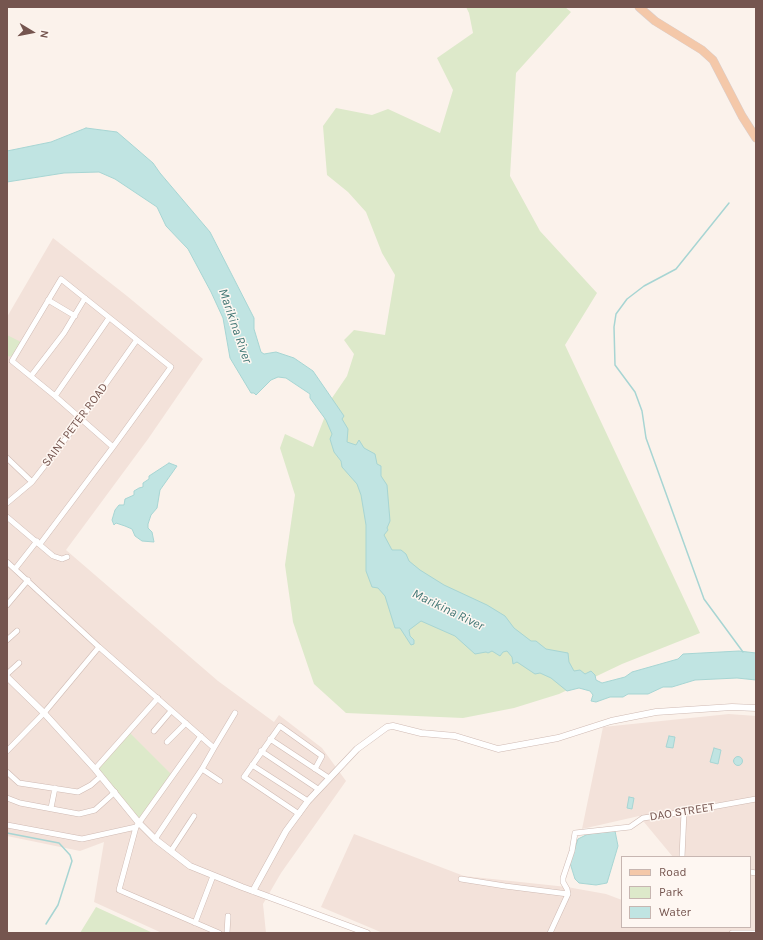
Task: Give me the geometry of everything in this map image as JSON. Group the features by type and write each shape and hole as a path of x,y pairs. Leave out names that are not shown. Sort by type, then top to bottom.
{"main road":[{"path":"639,7 655,20 702,50 713,60 742,116 756,138"}],"street":[{"path":"15,569 113,447 171,367 136,341 61,279 12,361 55,396 113,447"},
{"path":"31,376 64,333 85,298"},
{"path":"48,300 75,316"},
{"path":"55,396 109,318"},
{"name":"SAINT PETER ROAD","path":"7,503 32,482 81,419 136,341"},
{"path":"7,458 32,482"},
{"path":"7,517 57,558 67,557"},
{"path":"7,562 99,647 214,748"},
{"path":"7,604 28,580"},
{"path":"7,640 17,631"},
{"path":"7,751 44,713 99,647"},
{"path":"19,663 7,677 44,713 96,769 115,792 138,825 155,839 190,866 213,876 367,933"},
{"path":"96,769 158,698"},
{"path":"254,890 273,852 298,814 318,789 357,748 374,736 393,726 421,733 455,736 498,749 558,738 611,721 642,714 732,707 756,708"},
{"path":"154,730 171,711"},
{"path":"155,839 202,769 235,713"},
{"path":"167,742 186,723"},
{"path":"298,814 244,776 280,726 322,756 315,769"},
{"path":"201,736 138,825 119,890 219,933"},
{"path":"270,739 329,778"},
{"path":"261,751 318,789"},
{"path":"252,765 308,801"},
{"path":"202,769 220,781"},
{"path":"7,772 19,783 78,792 91,785 101,776"},
{"path":"51,808 55,788"},
{"path":"7,798 20,804 51,808 79,814 95,810 115,792"},
{"name":"DAO STREET","path":"567,892 562,882 572,851 575,833 630,827 643,818 756,799"},
{"path":"682,856 684,812"},
{"path":"171,851 194,816"},
{"path":"7,825 82,839 138,825"},
{"path":"195,923 213,876"},
{"path":"461,879 505,886 567,892 550,933"},
{"path":"227,933 228,916"},
{"path":"732,933 756,933"}],"shaded area":[{"path":"53,238 127,296 203,359 148,439 66,550 218,681 274,722 279,715 322,748 346,781 281,873 263,904 266,933 162,933 94,902 104,842 80,851 7,836 7,317"},
{"path":"729,714 756,716 756,933 383,933 321,907 354,834 464,876 567,887 606,894 621,900 621,928 751,928 751,856 672,856 639,816 582,829 603,727"}],"green space":[{"path":"466,7 565,7 571,12 516,73 510,176 540,231 597,293 565,345 700,633 622,664 559,694 514,708 463,718 346,713 314,684 293,622 285,565 295,495 280,448 285,434 313,447 332,398 347,376 354,354 344,340 354,330 385,335 395,275 382,253 366,212 348,192 327,175 323,126 336,108 372,115 388,109 440,133 453,90 437,58 473,33 469,13"},
{"path":"7,335 21,342 14,357 7,356"},
{"path":"130,733 173,776 142,822 98,768"},
{"path":"96,907 153,933 80,933"}],"water":[{"name":"Marikina River","path":"86,128 117,132 153,163 210,232 254,318 254,329 261,352 264,354 276,352 294,358 313,371 344,416 342,419 348,429 347,442 356,445 359,440 364,448 375,454 377,464 381,466 381,476 387,485 390,521 387,528 388,530 384,535 392,550 401,550 406,554 409,561 420,570 444,585 487,605 505,616 514,628 531,641 536,641 546,649 568,653 569,662 574,671 580,670 585,674 591,671 595,675 596,680 602,683 625,677 632,672 678,659 683,654 739,651 756,653 756,680 737,678 695,680 672,687 663,687 648,694 628,694 623,697 610,697 596,702 591,701 593,695 590,691 579,688 567,691 551,678 540,673 535,674 517,662 513,664 512,657 507,651 503,652 500,656 492,651 488,653 475,654 455,636 421,621 409,630 410,636 414,640 414,644 411,645 400,628 395,628 385,596 378,588 372,587 366,571 366,525 361,495 357,484 342,467 341,461 334,452 330,439 332,434 326,420 310,398 310,394 286,378 278,377 271,380 256,395 251,393 230,358 223,318 211,292 188,249 166,226 157,207 115,179 99,172 64,173 7,182 7,151 51,142"},
{"path":"169,463 177,466 160,490 157,508 151,515 148,524 148,528 152,532 154,542 142,541 135,536 132,529 116,523 114,525 112,520 115,510 119,505 124,505 125,499 134,495 134,491 143,487 143,483 149,479 149,476"},
{"path":"669,736 675,737 673,748 666,747"},
{"path":"714,748 721,750 718,764 710,762"},
{"path":"738,756 743,761 738,766 733,761"},
{"path":"629,797 634,798 632,809 627,808"},
{"path":"615,831 618,846 607,883 596,885 579,883 575,879 570,863 578,839 588,834"}],"waterway":[{"path":"729,203 676,269 644,286 627,299 616,314 614,327 615,365 635,392 642,411 646,438 704,599 743,652"},
{"path":"7,833 59,843 70,855 72,861 58,905 46,924"}]}
